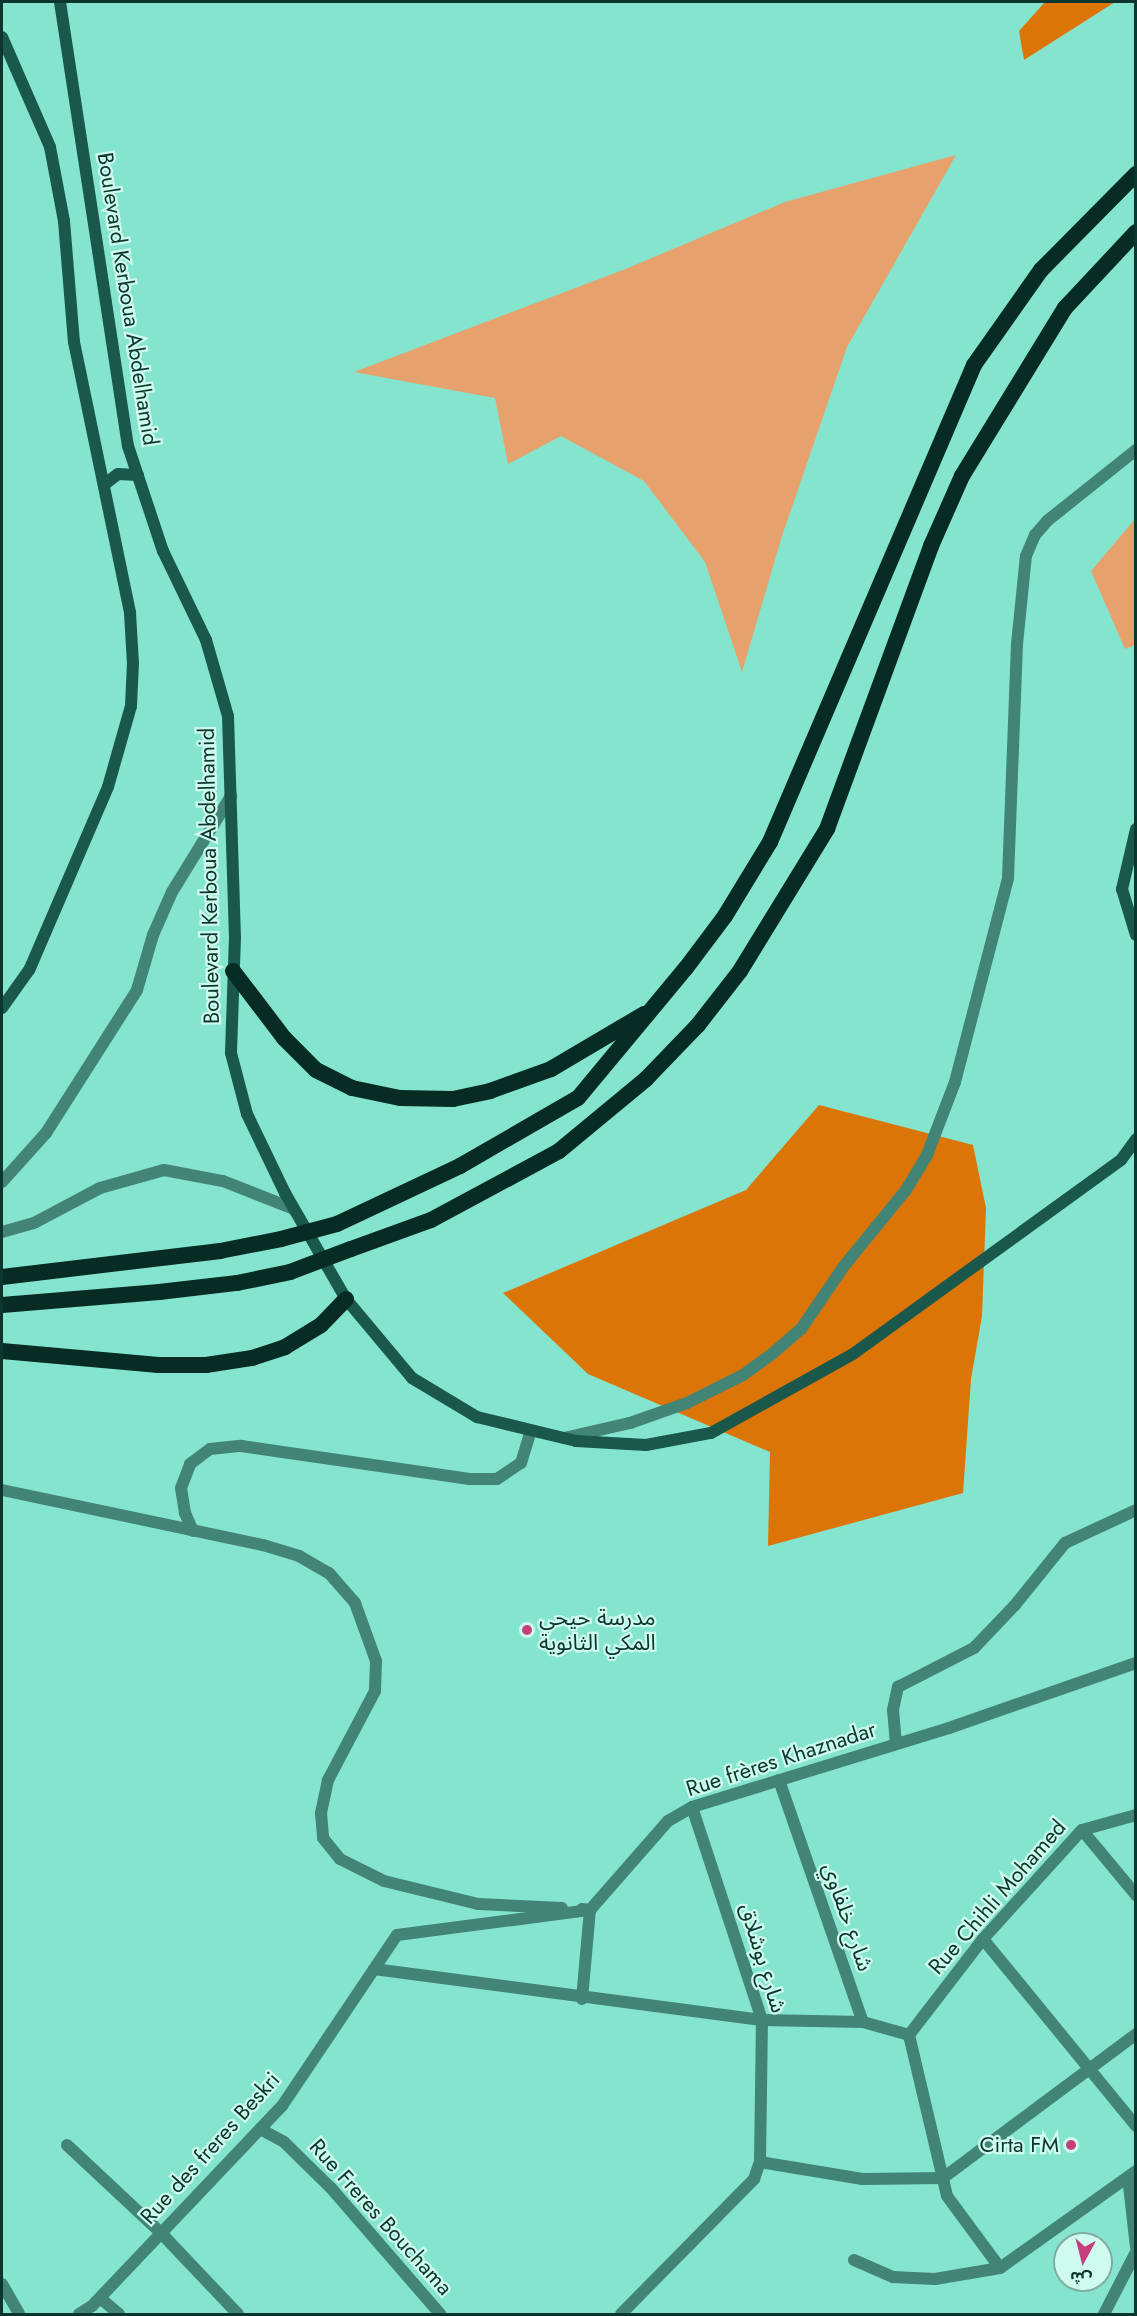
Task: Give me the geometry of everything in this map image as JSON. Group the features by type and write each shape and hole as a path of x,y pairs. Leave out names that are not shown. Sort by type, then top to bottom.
{"highway":[{"path":"2,1277 209,1253 281,1239 337,1224 460,1166 578,1098 655,1008 725,916 770,843 974,365 1041,270 1136,174"},
{"path":"2,1305 182,1290 290,1272 431,1220 559,1151 646,1079 698,1025 740,971 827,829 931,546 962,476 1065,308 1136,232"},
{"path":"233,972 284,1038 316,1070 352,1088 400,1098 453,1099 490,1091 551,1069 655,1008"},
{"path":"2,1351 123,1363 206,1365 252,1358 285,1347 321,1325 346,1299"}],"main road":[{"name":"Boulevard Kerboua Abdelhamid","path":"60,2 116,382 128,446 164,551 206,640 228,716 233,972 231,1053 247,1114 294,1209 346,1299 412,1378 477,1417 564,1438 646,1445 711,1433 853,1354 1120,1160 1136,1139"},
{"path":"2,37 50,147 64,221 74,342 130,613 131,706 104,798 29,970 2,1008"},
{"path":"105,484 118,474 132,472 138,476"},
{"path":"1136,829 1128,847 1122,890 1136,935"}],"street":[{"path":"564,1438 630,1423 687,1403 743,1375 772,1354 801,1329 844,1266 906,1190 927,1155 955,1082 1008,878 1017,644 1026,556 1047,521 1136,450"},
{"path":"2,1182 46,1133 137,990 153,935 172,892 231,796"},
{"path":"2,1232 34,1223 100,1188 164,1170 223,1181 294,1209"},
{"path":"193,1531 185,1513 181,1488 190,1464 210,1449 241,1446 470,1479 497,1479 521,1463 531,1430"},
{"path":"2,1490 299,1556 329,1574 355,1603 369,1633 376,1661 375,1691 328,1780 321,1813 323,1838 340,1859 384,1881 478,1904 590,1910 582,1999"},
{"path":"896,1744 893,1710 898,1687 974,1648 1016,1605 1065,1543 1136,1510"},
{"name":"Rue frères Khaznadar","path":"590,1910 668,1821 692,1807 896,1744 1136,1663"},
{"name":"شارع خلفاوي","path":"779,1780 863,2022"},
{"name":"شارع بوشلاق","path":"692,1807 762,2020 760,2162"},
{"name":"Rue Chihli Mohamed","path":"909,2035 983,1939 1082,1830 1136,1815"},
{"path":"1082,1830 1136,1895"},
{"name":"Rue des freres Beskri","path":"79,2314 100,2298 282,2106 397,1935 590,1910"},
{"path":"983,1939 1091,2067 1136,2126"},
{"path":"374,1969 582,1999 762,2020 863,2022 909,2035 946,2196 1000,2268"},
{"path":"621,2314 754,2179 760,2162 863,2179 943,2178 1136,2034"},
{"name":"Rue Freres Bouchama","path":"260,2129 284,2142 331,2188 440,2314"},
{"path":"67,2145 161,2234 238,2314"},
{"path":"1132,2174 1136,2247"},
{"path":"854,2260 893,2277 935,2279 1000,2268 1132,2174"},
{"path":"1104,2314 1136,2252"},
{"path":"2,2284 19,2314"},
{"path":"100,2298 119,2314"}],"shaded area":[{"path":"1045,2 1115,2 1024,60 1019,31"},
{"path":"956,155 847,347 782,536 742,672 705,562 644,481 561,436 508,464 495,398 354,372 623,270 785,202"},
{"path":"1135,519 1135,645 1125,649 1091,571"},
{"path":"819,1105 973,1145 986,1208 982,1316 971,1379 963,1493 768,1546 770,1452 588,1374 503,1293 746,1190"}],"place":[{"name":"مدرسة حيحي المكي الثانوية","path":"527,1630"},
{"name":"Cirta FM","path":"1071,2145"}]}
